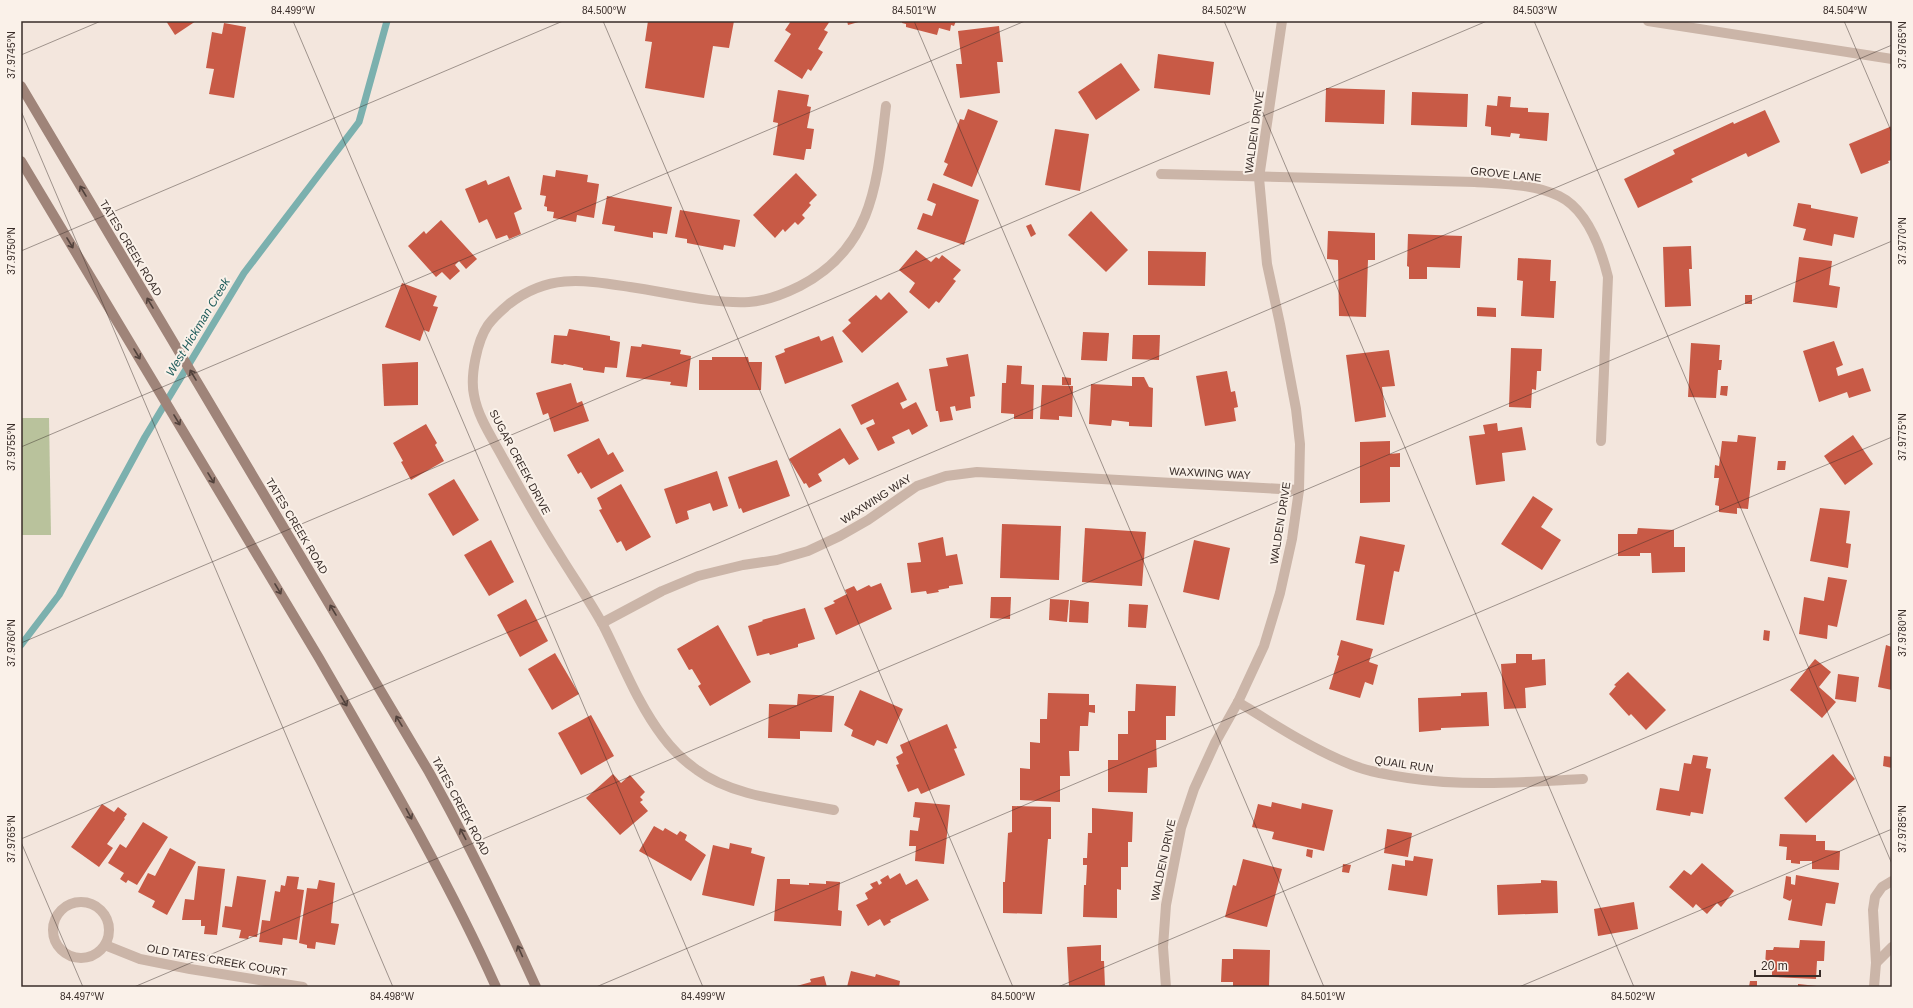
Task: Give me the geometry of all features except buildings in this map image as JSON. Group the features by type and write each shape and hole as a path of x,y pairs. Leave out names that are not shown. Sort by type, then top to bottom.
{"main road":[{"name":"TATES CREEK ROAD","path":"21,86 429,772 464,835 536,987"},
{"path":"21,162 191,444 400,798 476,942 496,987"}],"street":[{"name":"WALDEN DRIVE","path":"1166,987 1163,947 1166,905 1172,867 1181,828 1194,789 1215,743 1238,702 1264,646 1280,593 1292,539 1299,490 1300,444 1296,409 1267,264 1259,178 1282,21"},
{"path":"1648,21 1892,59"},
{"name":"SUGAR CREEK DRIVE","path":"834,810 739,790 717,782 697,771 678,754 661,735 639,699 602,624 534,515 481,418 474,393 474,370 479,348 488,325 509,304 533,289 563,280 597,282 720,301 750,302 780,296 810,281 837,260 857,235 871,202 886,106"},
{"name":"GROVE LANE","path":"1161,174 1259,178 1475,182 1526,187 1544,190 1560,196 1571,204 1592,230 1602,252 1608,277 1601,441"},
{"name":"WAXWING WAY","path":"602,624 662,591 698,576 743,565 777,560 808,551 840,536 868,520 917,486 946,476 977,472 1299,490"},
{"name":"QUAIL RUN","path":"1238,702 1284,731 1332,755 1353,765 1384,774 1457,783 1500,784 1583,779"},
{"path":"1874,987 1876,963 1873,921 1875,897 1882,887 1892,881"},
{"path":"76,902 86,902 94,905 102,911 107,919 109,928 108,937 104,945 98,952 81,958 72,956 58,945 54,937 53,928 61,911 68,905 76,902"},
{"name":"OLD TATES CREEK COURT","path":"104,945 140,959 190,969 303,987"},
{"path":"1876,963 1892,947"}],"green space":[{"path":"21,418 49,418 51,535 21,535"}],"waterway":[{"name":"West Hickman Creek","path":"21,645 59,595 145,437 244,273 359,122 387,21"}]}
